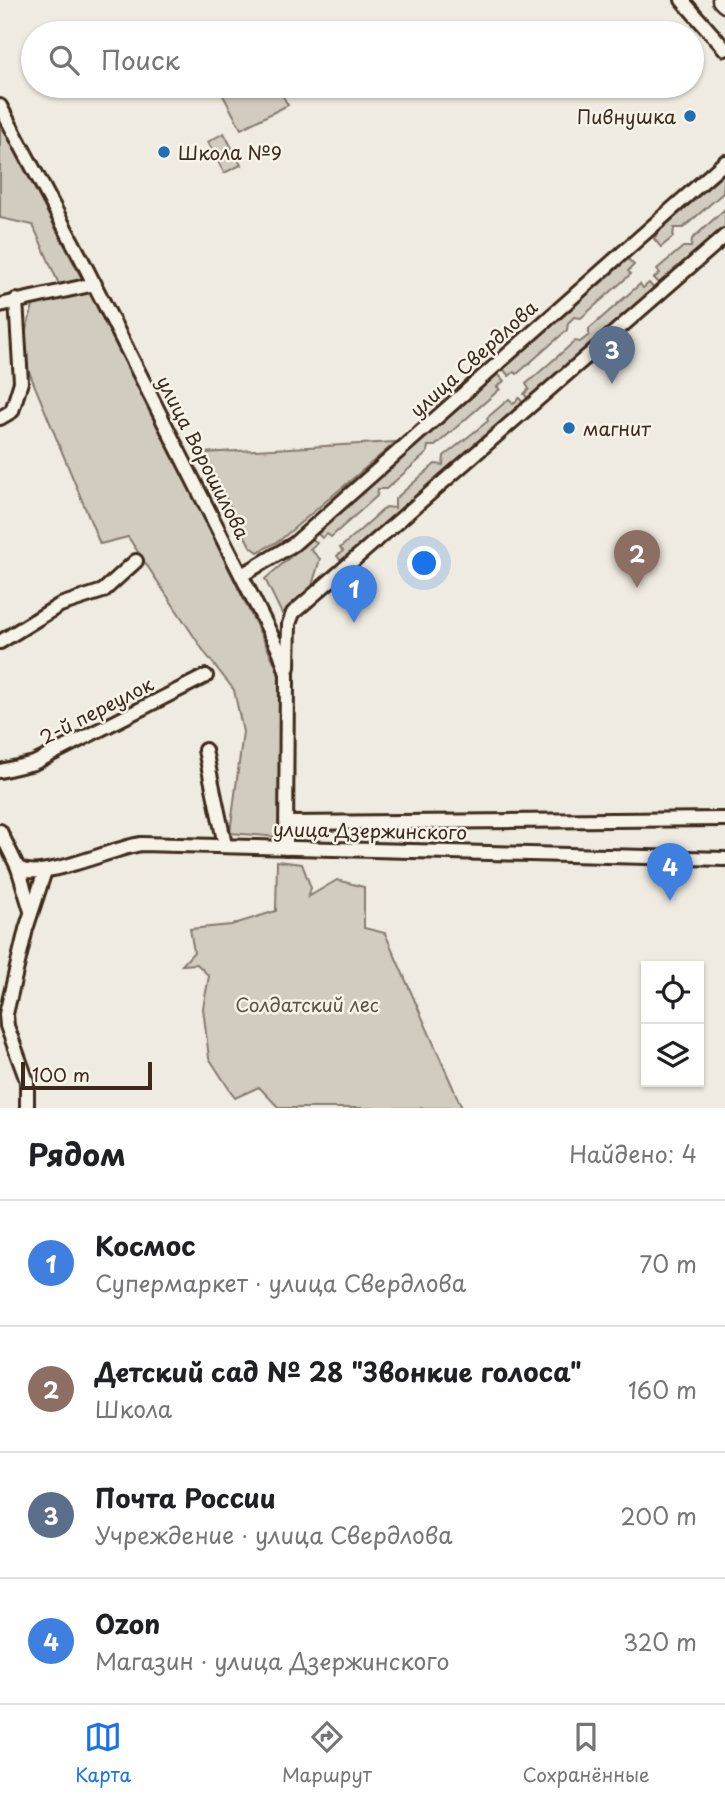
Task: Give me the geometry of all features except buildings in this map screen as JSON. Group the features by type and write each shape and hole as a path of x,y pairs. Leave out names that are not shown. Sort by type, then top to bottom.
{"main road":[{"path":"721,0 725,4"}],"street":[{"path":"682,0 700,21"},
{"path":"704,25 725,49"},
{"name":"улица Ворошилова","path":"0,106 95,284 272,633 287,674 286,848"},
{"name":"улица Свердлова","path":"242,575 294,544 725,162"},
{"path":"287,674 289,624 293,613 725,236"},
{"path":"0,305 95,284"},
{"path":"0,418 12,411 21,382 16,300"},
{"path":"0,642 60,605 103,591 136,561"},
{"name":"2-й переулок","path":"0,771 34,763 206,676"},
{"path":"205,750 225,845"},
{"name":"улица Дзержинского","path":"287,823 725,819"},
{"path":"0,831 18,867 31,911"},
{"name":"улица Дзержинского","path":"18,867 30,872 45,871 132,845 225,845 725,859"},
{"path":"27,1108 27,1081 7,1026 6,1014 31,911 45,871"}],"green space":[{"path":"224,98 284,98 288,105 241,129"},
{"path":"0,122 162,432 280,674 283,773 279,837 230,833 243,732 234,690 205,653 128,537 100,544 20,350 34,303 65,298 33,225 0,218"},
{"path":"224,133 241,165 224,173 208,142"},
{"path":"725,173 723,193 683,228 674,228 673,237 661,247 654,239 658,232"},
{"path":"725,209 725,230 661,285 654,278 660,273 657,269 683,247 691,247 692,239"},
{"path":"628,259 634,265 628,271 631,274 581,318 574,317 568,323 567,330 517,374 514,372 509,376 503,369"},
{"path":"649,283 655,290 529,400 524,394 529,389 526,384 575,341 580,342 589,335 589,329 640,284 643,288"},
{"path":"498,374 504,381 497,387 500,389 435,446 428,446 427,453 386,489 378,489 377,496 331,537 327,534 322,538 317,533"},
{"path":"519,398 524,404 342,562 337,556 343,551 340,548 386,507 395,508 395,499 435,464 443,465 444,456 488,421 487,418 509,399 513,404"},
{"path":"396,442 279,541 258,552 250,546 203,453"},
{"path":"312,538 317,543 310,549 320,559 311,589 282,614 265,579"},
{"name":"Солдатский лес","path":"277,861 302,864 311,888 308,897 337,880 364,887 364,928 385,933 462,1108 279,1108 259,1087 235,1098 209,1058 203,1008 209,976 197,964 182,965 194,952 190,929 231,925 276,911"}],"place":[{"name":"Пивнушка","path":"690,116"},
{"name":"Школа №9","path":"164,152"},
{"name":"Почта России","path":"612,384"},
{"name":"магнит","path":"569,428"},
{"name":"Детский сад № 28 \"Звонкие голоса\"","path":"637,588"},
{"name":"Космос","path":"354,623"},
{"name":"Ozon","path":"670,901"}]}
